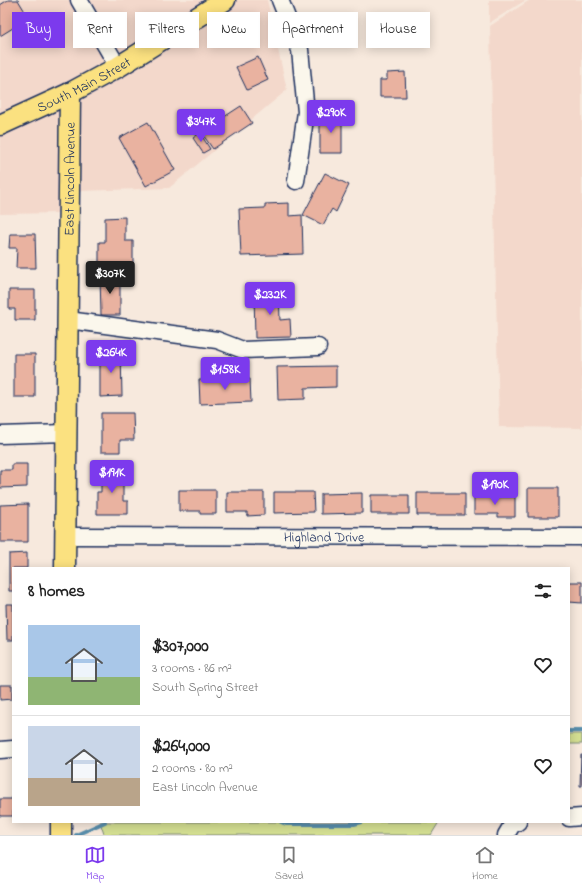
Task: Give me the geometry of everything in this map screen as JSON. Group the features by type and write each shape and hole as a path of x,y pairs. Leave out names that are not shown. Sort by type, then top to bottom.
{"main road":[{"name":"South Main Street","path":"0,125 70,93 118,66 225,0"},
{"name":"East Lincoln Avenue","path":"65,567 70,93"},
{"path":"61,823 61,835"}],"street":[{"path":"79,0 118,66"},
{"path":"280,0 300,50 306,112 296,181"},
{"path":"68,320 217,340 243,350 318,348"},
{"path":"0,435 66,433"},
{"name":"Highland Drive","path":"65,536 582,537"},
{"path":"0,750 12,749"},
{"path":"570,818 582,817"},
{"path":"506,835 512,825 516,823"}],"shaded area":[{"path":"0,0 267,0 270,12 268,12 268,48 278,48 287,90 169,188 80,191 63,213 0,214"},
{"path":"489,0 526,0 489,23"},
{"path":"530,0 582,0 582,428 499,427 490,26"}],"green space":[{"path":"570,734 582,734 582,744 570,744"},
{"path":"100,823 438,823 431,835 104,834"}],"building":[{"path":"8,0 18,0 25,12 12,12 12,29 0,36 0,5"},
{"path":"258,57 268,80 247,90 236,67"},
{"path":"405,72 406,97 380,97 380,80 387,80 387,73"},
{"path":"241,106 252,123 213,149 201,132"},
{"path":"342,115 342,153 320,153 320,116"},
{"path":"148,122 175,170 146,186 119,138"},
{"path":"200,133 210,149 203,153 193,138"},
{"path":"325,173 349,185 336,212 332,209 323,225 303,215"},
{"path":"289,203 289,216 302,215 303,254 241,256 239,209 265,208 265,204"},
{"path":"125,217 125,241 133,241 133,264 99,264 99,242 105,242 105,218"},
{"path":"10,234 35,234 36,268 16,268 17,248 9,248"},
{"path":"100,275 120,275 120,315 101,315"},
{"path":"9,290 35,290 35,320 15,320 15,309 9,309"},
{"path":"279,291 280,320 290,319 291,337 255,338 254,292"},
{"path":"100,351 121,351 122,396 100,397"},
{"path":"14,354 35,354 35,397 14,397"},
{"path":"336,366 336,387 305,388 305,399 278,400 277,367"},
{"path":"250,379 251,402 200,404 199,380"},
{"path":"101,413 133,413 134,440 120,440 120,452 101,452"},
{"path":"12,464 27,464 27,487 0,488 0,470 12,470"},
{"path":"101,470 123,470 123,501 128,501 128,514 97,514 97,492 101,492"},
{"path":"528,488 558,488 558,517 528,517"},
{"path":"179,490 216,490 216,514 200,514 200,511 179,511"},
{"path":"227,492 264,492 264,515 247,516 247,512 227,512"},
{"path":"274,492 313,492 314,512 274,513"},
{"path":"362,493 362,513 321,514 321,494"},
{"path":"417,493 465,493 465,515 417,515"},
{"path":"371,495 409,495 409,514 371,514"},
{"path":"474,497 515,497 515,517 498,517 498,514 474,514"},
{"path":"28,504 28,542 0,542 0,505"},
{"path":"27,553 27,567 12,567 12,591 9,591 9,554"},
{"path":"570,582 582,582 582,603 570,602"},
{"path":"6,604 12,604 12,640 7,640"},
{"path":"0,685 12,685 12,699 0,700"},
{"path":"581,755 582,786 580,786"},
{"path":"0,799 12,799 12,816 0,816"}],"waterway":[{"path":"570,731 582,731"},
{"path":"76,835 103,823"},
{"path":"284,823 358,823"}]}
